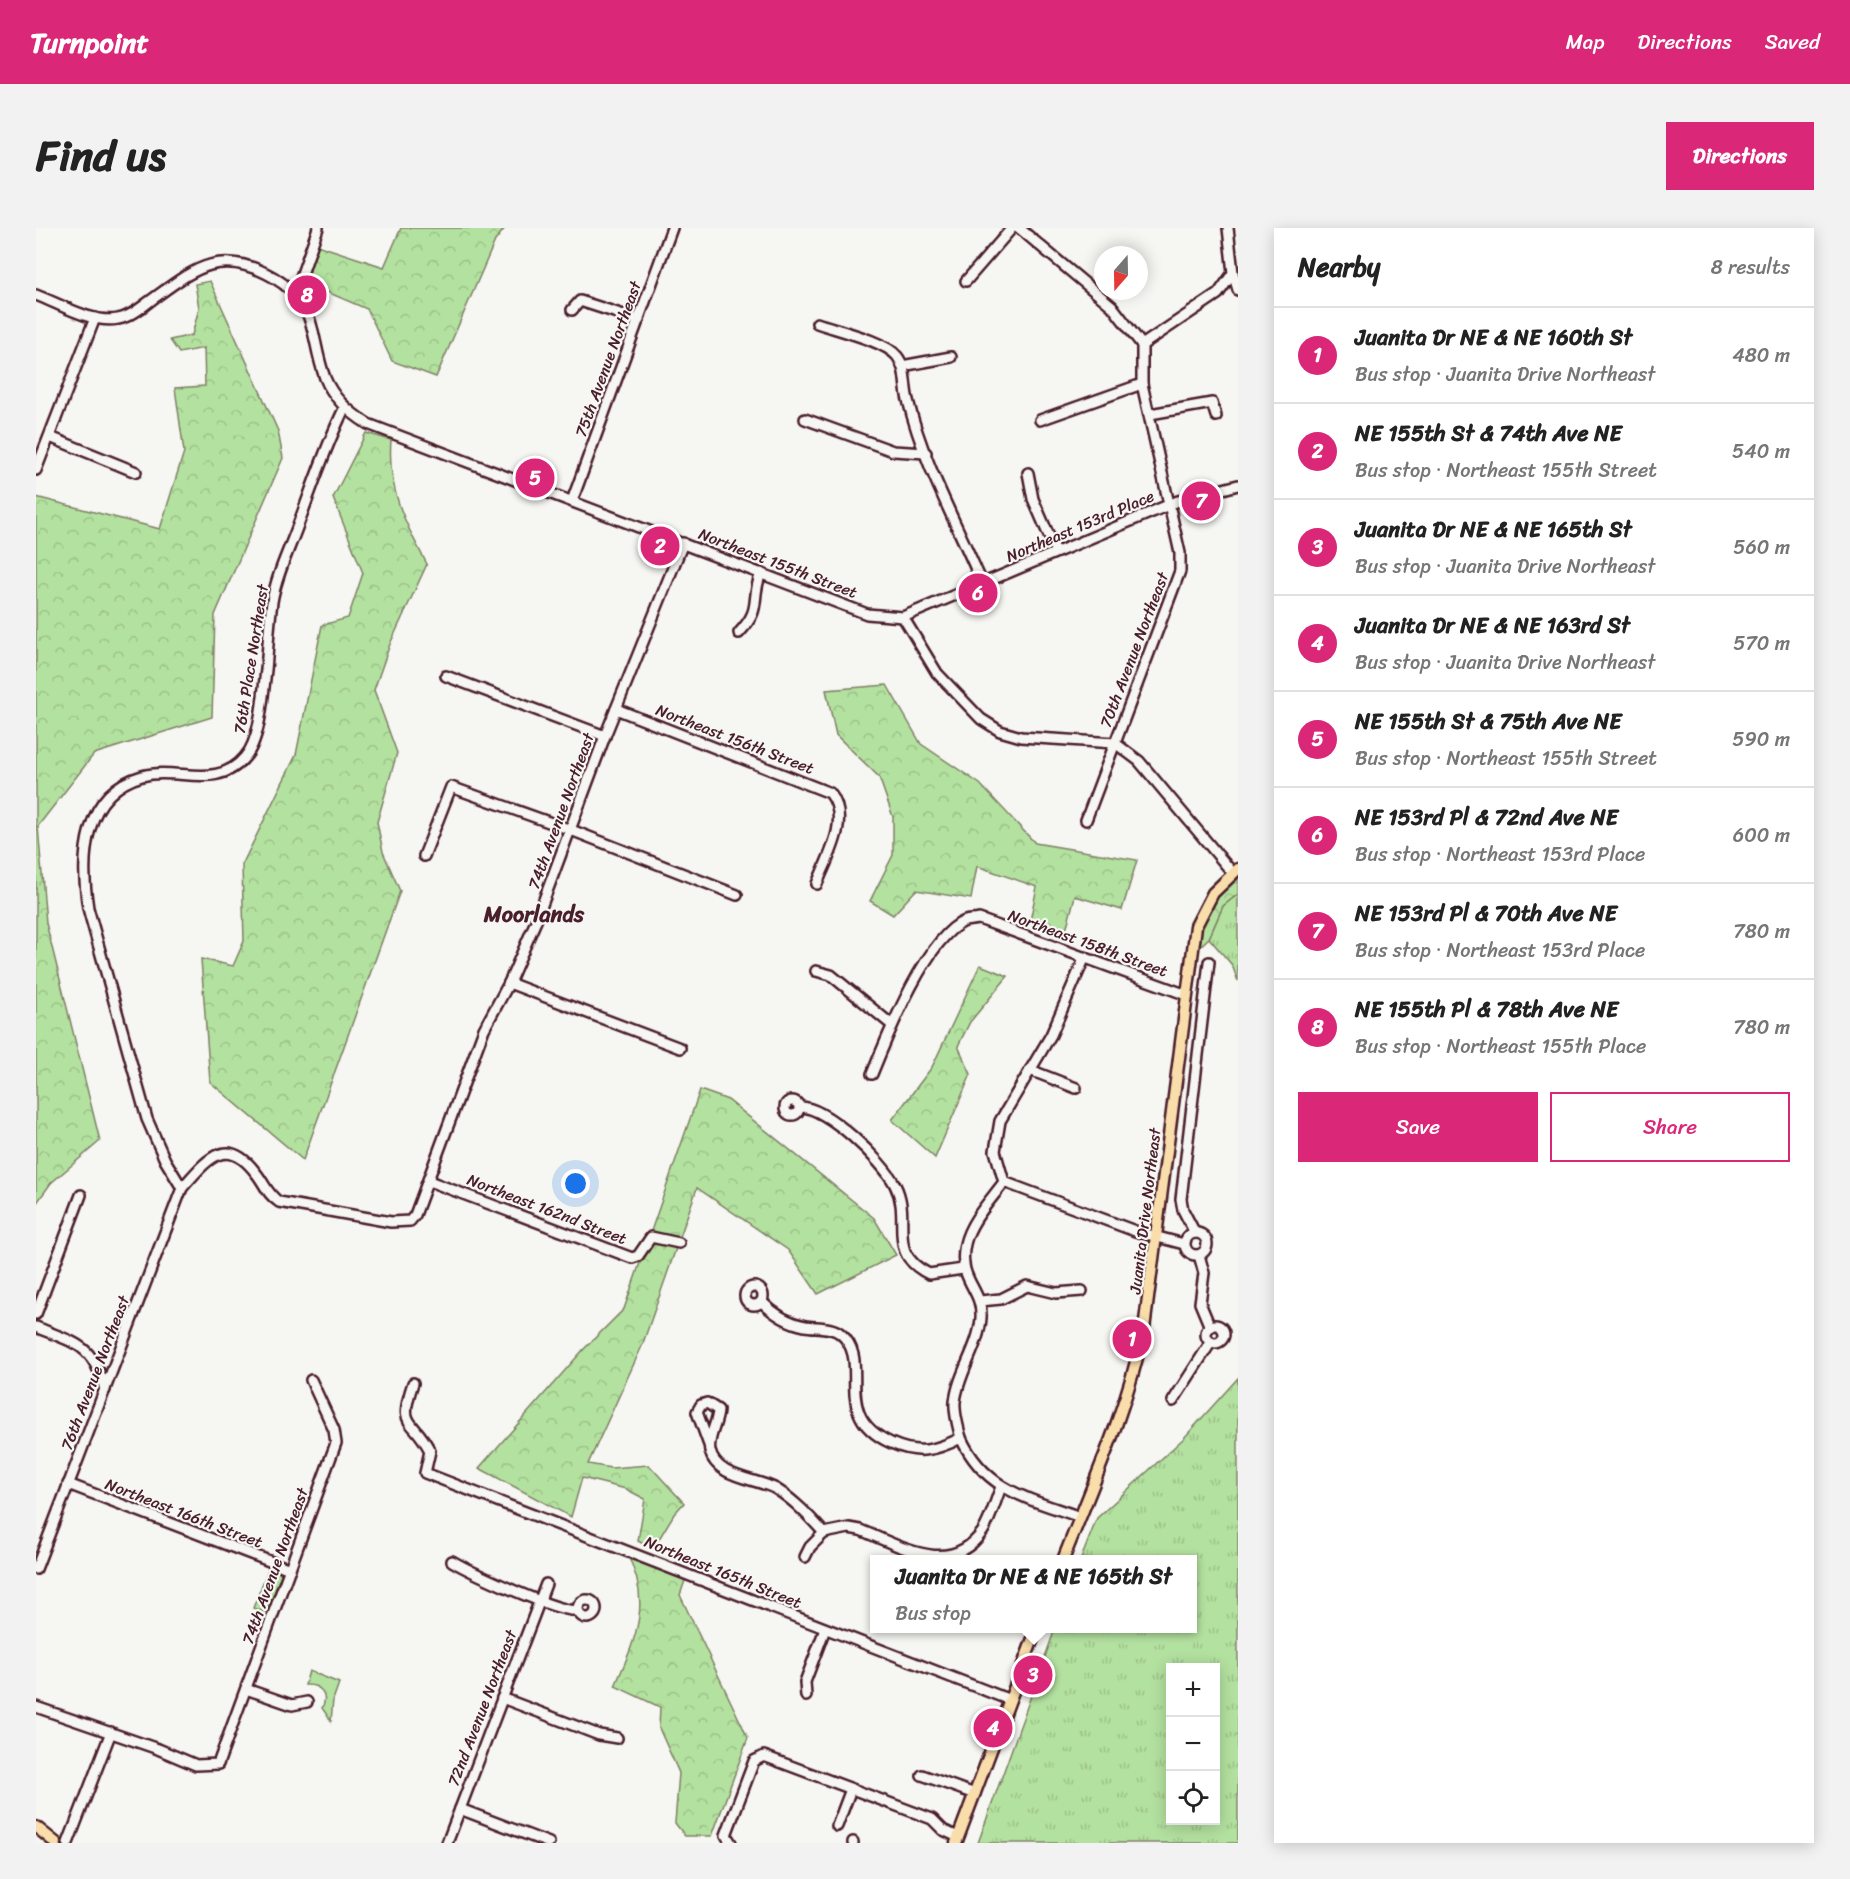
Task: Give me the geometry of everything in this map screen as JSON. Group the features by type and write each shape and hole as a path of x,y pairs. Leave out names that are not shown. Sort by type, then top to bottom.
{"main road":[{"name":"Juanita Drive Northeast","path":"1065,1555 1138,1359 1157,1238 1193,942 1200,915 1213,893 1235,871"},
{"path":"957,1840 1035,1633"},
{"path":"36,1827 56,1843"}],"street":[{"path":"36,295 95,318 119,319 130,315 189,272 214,262 234,263 260,270 295,294 318,228"},
{"name":"75th Avenue Northeast","path":"572,501 672,228"},
{"path":"966,281 1012,228"},
{"path":"1019,228 1112,306 1142,345 1218,294 1233,273"},
{"path":"1228,228 1234,245 1233,273 1238,290"},
{"name":"Northeast 155th Street","path":"295,294 314,324 326,380 345,407 368,424 867,614 903,617"},
{"path":"572,310 580,301 639,320"},
{"path":"36,470 95,318"},
{"path":"817,323 883,346 901,362 907,399 926,453 982,583"},
{"name":"70th Avenue Northeast","path":"1086,820 1180,571 1180,553 1142,384 1142,345"},
{"path":"901,362 951,357"},
{"path":"1040,420 1142,384"},
{"path":"1150,414 1212,403 1216,416"},
{"name":"76th Place Northeast","path":"182,1188 165,1160 147,1119 88,908 84,881 87,838 96,811 111,792 143,776 210,777 224,772 245,758 253,746 263,699 276,585 345,407"},
{"path":"805,419 893,451 926,453"},
{"path":"50,437 136,472"},
{"path":"1029,473 1033,499 1056,552"},
{"name":"Northeast 153rd Place","path":"903,617 1169,505 1238,485"},
{"name":"74th Avenue Northeast","path":"182,1188 209,1158 219,1153 232,1153 245,1160 257,1174 269,1196 279,1202 371,1219 410,1221 415,1215 484,1029 536,921 605,736 668,575 683,543"},
{"path":"739,633 756,611 754,591 761,573"},
{"path":"903,617 937,673 981,719 1000,730 1021,737 1115,742 1139,761 1235,871"},
{"path":"446,676 605,736"},
{"name":"Northeast 156th Street","path":"616,709 830,793 838,803 840,823 818,884"},
{"path":"424,856 451,787 571,830 737,895"},
{"name":"Northeast 158th Street","path":"892,1025 924,964 952,930 965,921 979,919 1187,995"},
{"path":"1004,1182 995,1151 996,1134 1009,1101 1051,1035 1085,957"},
{"path":"1199,1255 1205,1250 1207,1242 1203,1236 1195,1233 1183,1210 1181,1199 1209,962"},
{"path":"816,971 831,975 892,1025 872,1074"},
{"path":"508,983 680,1048"},
{"path":"1030,1070 1076,1088"},
{"path":"800,1107 815,1109 835,1120 894,1184 900,1202 902,1244 908,1260 929,1274 963,1269"},
{"name":"Northeast 162nd Street","path":"429,1181 632,1258 638,1256 651,1237 679,1243"},
{"path":"1004,1182 1157,1238 1184,1244 1189,1253 1199,1255"},
{"path":"1004,1182 973,1225 966,1242 963,1269 980,1301 979,1332 956,1392 955,1416 961,1438 982,1472 1001,1487 1080,1517"},
{"name":"76th Avenue Northeast","path":"36,1569 182,1188"},
{"path":"36,1314 81,1195"},
{"path":"1184,1244 1188,1236 1195,1233"},
{"path":"1199,1255 1203,1273 1200,1304 1210,1327 1207,1336 1211,1342"},
{"path":"980,1301 1001,1299 1019,1287 1027,1286 1056,1293 1082,1291"},
{"path":"762,1302 779,1316 794,1323 834,1329 846,1339 853,1356 854,1398 858,1413 874,1434 915,1452 940,1448 961,1438"},
{"path":"1210,1327 1220,1327 1224,1332 1220,1341 1211,1342"},
{"path":"36,1328 83,1347 92,1355 105,1390"},
{"path":"1173,1401 1211,1342"},
{"name":"74th Avenue Northeast","path":"111,1732 196,1765 218,1764 336,1443 334,1430 311,1380"},
{"name":"Northeast 165th Street","path":"413,1383 405,1414 408,1424 430,1451 425,1473 1010,1700"},
{"path":"709,1445 711,1454 724,1470 775,1489 803,1509 824,1533"},
{"name":"Northeast 166th Street","path":"68,1484 290,1569"},
{"path":"952,1555 963,1550 983,1530 1001,1487"},
{"path":"805,1557 810,1547 824,1533 834,1529 861,1530 932,1555"},
{"path":"452,1561 471,1572 540,1600 569,1611 578,1610"},
{"name":"72nd Avenue Northeast","path":"447,1843 546,1584"},
{"path":"806,1696 805,1682 825,1629"},
{"path":"246,1689 292,1705 307,1702"},
{"path":"502,1698 599,1735 616,1738"},
{"path":"36,1707 111,1732 68,1843"},
{"path":"731,1843 726,1835 754,1761 764,1756 933,1819 957,1840"},
{"path":"922,1775 975,1794"},
{"path":"837,1826 851,1789"},
{"path":"460,1809 549,1843"}],"green space":[{"path":"401,228 505,228 495,241 436,377 392,361 367,309 306,283 317,245 384,267"},
{"path":"210,281 278,431 283,458 215,615 212,717 94,754 38,826 46,923 100,1141 51,1183 36,1204 36,497 160,529 184,452 175,388 205,386 204,348 179,353 170,340 192,335 199,308 195,284"},
{"path":"366,433 391,440 392,474 399,505 427,564 390,644 374,690 397,753 377,822 383,852 400,891 303,1160 210,1082 201,959 233,966 244,941 242,865 296,755 322,625 348,618 363,573 333,498"},
{"path":"887,685 921,744 980,784 1035,843 1137,860 1122,910 1075,896 1065,934 1030,921 1037,887 977,866 971,899 916,890 893,915 870,901 893,855 893,817 879,777 836,735 826,690"},
{"path":"1238,868 1238,894 1223,906 1209,938 1188,957 1193,929 1202,906 1216,887"},
{"path":"1238,894 1238,981 1232,965 1209,938 1223,906"},
{"path":"980,965 1008,976 970,1022 958,1046 971,1074 935,1158 892,1120 932,1067"},
{"path":"700,1090 728,1100 874,1218 896,1255 818,1294 788,1250 697,1188 642,1346 588,1464 611,1468 649,1465 684,1503 674,1514 653,1549 638,1541 645,1499 626,1489 582,1478 571,1517 479,1468 583,1350 624,1309"},
{"path":"1238,1378 1238,1843 978,1843 1054,1633 1197,1633 1197,1555 1083,1555 1097,1518 1184,1438"},
{"path":"626,1552 687,1575 680,1595 748,1738 712,1836 685,1836 675,1823 679,1773 659,1728 660,1707 615,1686 635,1636 640,1604 639,1587"},
{"path":"269,1567 280,1572 282,1578 268,1613 253,1608"},
{"path":"309,1671 339,1683 333,1700 331,1721 322,1708 324,1694 322,1691 315,1686 305,1685"}],"place":[{"name":"NE 155th Pl & 78th Ave NE","path":"307,295"},
{"name":"NE 155th St & 75th Ave NE","path":"535,478"},
{"name":"NE 153rd Pl & 70th Ave NE","path":"1201,501"},
{"name":"NE 155th St & 74th Ave NE","path":"660,546"},
{"name":"NE 153rd Pl & 72nd Ave NE","path":"978,593"},
{"name":"Juanita Dr NE & NE 160th St","path":"1132,1339"},
{"name":"Juanita Dr NE & NE 165th St","path":"1033,1675"},
{"name":"Juanita Dr NE & NE 163rd St","path":"993,1728"}],"district":[{"name":"Moorlands","path":"534,914"}]}
